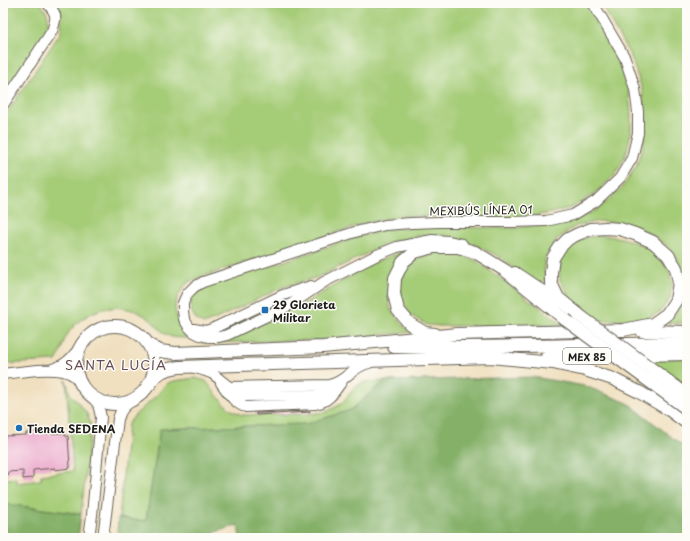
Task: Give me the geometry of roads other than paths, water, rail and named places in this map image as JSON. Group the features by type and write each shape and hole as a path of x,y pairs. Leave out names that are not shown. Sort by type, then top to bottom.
{"main road":[{"path":"687,395 579,315 558,298 551,283 553,258 560,247 568,239 591,229 620,229 635,234 653,242 668,255 676,268 679,284 676,300 667,314 653,324 623,330 458,334 425,333 410,324 398,310 394,294 395,278 403,262 415,252 434,247 458,247 475,252 506,271 566,320 687,409"},
{"path":"150,384 154,372 154,358 146,339 136,331 123,326 110,326 98,330 92,333 83,343 77,354 77,373 85,389 98,400 110,403 122,403 133,400 142,393 150,384 155,377 164,370 170,368 490,358 553,363 585,370 613,379 668,409 687,423"},
{"path":"623,330 686,343"},
{"path":"324,347 458,334"},
{"path":"149,345 160,351 175,353 324,347 458,348 686,343"},
{"name":"MEX 85","path":"490,358 686,343"}],"street":[{"path":"3,105 52,31 56,20 53,10 47,3"},
{"name":"MEXIBÚS LÍNEA 01","path":"579,315 500,262 472,246 449,241 432,240 397,247 377,255 324,282 283,295 212,329 204,331 189,327 184,319 183,303 187,294 194,287 203,282 355,232 385,225 410,223 546,221 573,215 596,201 620,178 632,158 638,133 638,112 635,89 625,58 593,3"},
{"name":"MEXIBÚS LÍNEA 01","path":"413,244 434,243 458,247"},
{"path":"46,370 61,366 67,362 83,343"},
{"path":"189,367 201,369 210,373 230,387 328,385 336,384 358,366 366,363 381,361"},
{"path":"3,374 46,370 67,372 73,375 98,404 101,417 89,538"},
{"path":"217,378 235,401 246,407 315,404 322,402 330,398 343,379"},
{"path":"103,538 118,419 124,406 133,400"}],"place":[{"name":"29 Glorieta Militar","path":"265,310"},
{"name":"Tienda SEDENA","path":"19,428"}],"district":[{"name":"SANTA LUCÍA","path":"116,364"}]}
